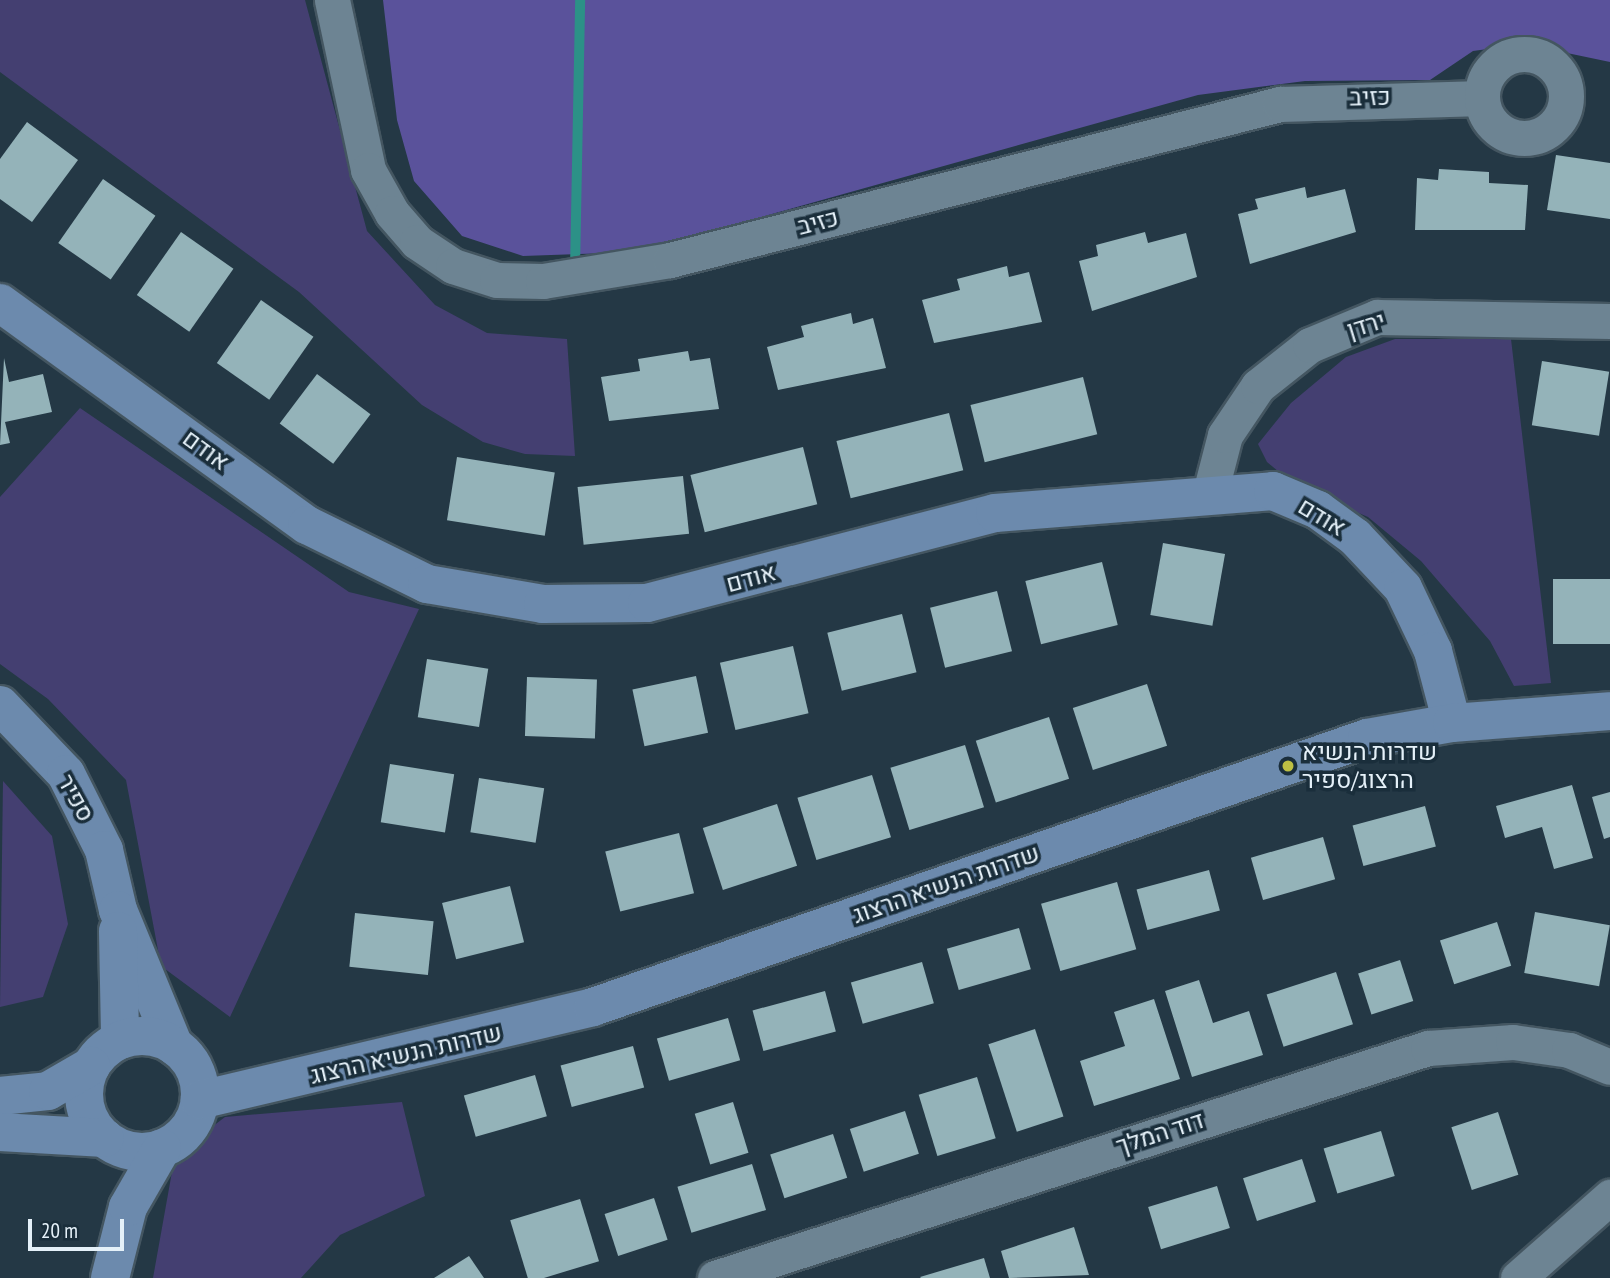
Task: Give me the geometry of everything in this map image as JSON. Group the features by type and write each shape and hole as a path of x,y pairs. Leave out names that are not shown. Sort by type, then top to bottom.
{"street":[{"name":"כזיב","path":"332,0 368,170 392,213 418,242 453,266 497,280 543,281 670,260 1280,104 1482,97"},
{"name":"אודם","path":"0,303 307,525 428,583 544,604 647,603 995,513 1273,491 1318,510 1356,537 1403,588 1433,651 1452,723"},
{"name":"ירדן","path":"1210,494 1232,426 1258,386 1310,345 1377,317 1610,321"},
{"name":"ספיר","path":"0,705 66,774 104,850 118,910 181,1053"},
{"name":"שדרות הנשיא הרצוג","path":"200,1100 593,1007 1367,738 1452,723 1610,710"},
{"name":"ספיר","path":"118,910 120,1040"},
{"path":"0,1096 48,1091 91,1066 120,1040 148,1037 181,1053 200,1100 188,1129 162,1148 128,1207 110,1278"},
{"name":"דוד המלך","path":"715,1278 1428,1048 1513,1042 1569,1049 1610,1067"},
{"name":"שדרות הנשיא הרצוג","path":"181,1053 286,1081"},
{"path":"91,1066 84,1097 109,1141 128,1207"},
{"path":"0,1132 109,1141 137,1152 162,1148"},
{"path":"1518,1278 1610,1197"}],"shaded area":[{"path":"0,0 305,0 367,231 435,305 487,333 567,339 575,456 525,454 483,442 422,405 299,292 0,72"},
{"path":"383,0 1610,0 1610,62 1524,44 1473,51 1430,80 1305,81 1198,95 636,252 523,256 462,236 414,181 397,120"},
{"path":"1395,339 1511,339 1551,683 1514,686 1490,641 1421,561 1368,517 1296,486 1267,462 1258,444 1291,403 1346,357"},
{"path":"80,408 349,592 419,609 230,1017 161,966 126,780 48,699 0,664 0,497"},
{"path":"3,781 52,836 68,924 43,997 0,1007"},
{"path":"402,1102 425,1196 340,1235 301,1278 153,1278 175,1155 225,1117"}],"building":[{"path":"27,122 78,160 32,222 0,199 0,159"},
{"path":"1556,155 1610,163 1610,219 1547,210"},
{"path":"1439,169 1489,172 1489,183 1528,185 1525,230 1415,230 1417,178 1438,180"},
{"path":"103,179 155,216 111,280 58,243"},
{"path":"1305,187 1307,198 1345,189 1356,232 1250,264 1238,214 1258,209 1255,199"},
{"path":"181,232 233,269 189,332 137,295"},
{"path":"1145,232 1148,243 1186,233 1197,277 1092,311 1079,261 1098,256 1096,245"},
{"path":"1007,266 1009,277 1029,272 1042,322 934,343 922,300 960,290 957,279"},
{"path":"261,300 313,337 269,400 217,363"},
{"path":"851,313 853,324 873,318 886,368 778,390 767,347 804,337 801,326"},
{"path":"688,351 690,361 710,358 719,409 609,421 601,377 640,371 638,359"},
{"path":"4,358 9,382 43,374 52,412 5,422 10,443 0,445"},
{"path":"1542,361 1609,372 1599,436 1532,425"},
{"path":"317,374 371,414 333,464 280,424"},
{"path":"1083,377 1097,434 985,462 970,405"},
{"path":"949,413 963,470 851,498 836,441"},
{"path":"803,447 817,504 705,532 690,475"},
{"path":"457,457 555,472 545,536 447,520"},
{"path":"683,476 689,534 584,545 578,487"},
{"path":"1163,543 1225,554 1212,626 1150,615"},
{"path":"1102,562 1118,625 1041,644 1025,581"},
{"path":"1553,579 1610,579 1610,644 1553,644"},
{"path":"997,591 1012,651 945,668 930,608"},
{"path":"902,614 917,672 842,691 827,633"},
{"path":"793,646 809,713 735,730 720,663"},
{"path":"427,659 488,669 479,727 418,717"},
{"path":"696,676 708,733 644,746 632,690"},
{"path":"527,677 597,679 595,738 525,736"},
{"path":"1147,684 1167,746 1093,770 1073,708"},
{"path":"1049,717 1069,779 996,803 976,741"},
{"path":"965,745 984,807 909,830 890,768"},
{"path":"390,764 454,774 445,832 381,822"},
{"path":"872,775 891,837 816,860 797,798"},
{"path":"479,778 544,788 536,843 470,832"},
{"path":"1572,785 1593,858 1554,869 1542,827 1505,838 1496,806"},
{"path":"1610,792 1610,837 1604,839 1592,797"},
{"path":"777,804 797,866 723,890 703,828"},
{"path":"1425,806 1436,847 1363,866 1353,825"},
{"path":"679,833 694,893 620,912 605,851"},
{"path":"1323,837 1335,879 1263,900 1251,858"},
{"path":"1209,870 1220,911 1147,930 1137,889"},
{"path":"1117,882 1136,949 1060,971 1041,904"},
{"path":"510,886 524,942 456,959 442,903"},
{"path":"1535,912 1610,925 1599,986 1524,973"},
{"path":"355,913 434,921 428,975 349,967"},
{"path":"1497,922 1511,966 1454,984 1440,941"},
{"path":"1019,928 1031,969 959,990 947,949"},
{"path":"1400,960 1413,1001 1371,1014 1358,974"},
{"path":"922,962 934,1003 863,1024 851,982"},
{"path":"1336,972 1353,1024 1284,1047 1267,995"},
{"path":"1199,980 1213,1023 1249,1011 1263,1055 1192,1077 1165,991"},
{"path":"825,991 836,1032 763,1051 753,1010"},
{"path":"1154,999 1180,1079 1094,1106 1080,1061 1125,1046 1114,1012"},
{"path":"728,1018 740,1060 669,1081 657,1038"},
{"path":"1035,1029 1063,1116 1017,1132 988,1044"},
{"path":"633,1046 644,1088 572,1107 561,1065"},
{"path":"535,1075 547,1116 476,1137 464,1095"},
{"path":"977,1077 996,1138 937,1156 919,1095"},
{"path":"733,1102 748,1153 710,1164 695,1114"},
{"path":"905,1111 919,1154 864,1172 850,1129"},
{"path":"1498,1112 1518,1175 1472,1190 1451,1127"},
{"path":"1381,1131 1395,1176 1337,1193 1324,1149"},
{"path":"833,1134 847,1178 784,1198 770,1154"},
{"path":"1302,1159 1316,1202 1257,1221 1243,1178"},
{"path":"752,1164 766,1210 691,1233 677,1187"},
{"path":"1217,1186 1230,1228 1161,1249 1148,1207"},
{"path":"654,1198 668,1240 618,1256 605,1214"},
{"path":"580,1199 599,1261 544,1278 528,1278 510,1220"},
{"path":"1074,1227 1089,1275 1009,1278 1001,1251"},
{"path":"469,1256 484,1278 434,1278"},
{"path":"984,1258 990,1278 920,1277"}],"waterway":[{"path":"575,269 580,0"}],"place":[{"name":"שדרות הנשיא הרצוג/ספיר","path":"1288,766"}]}
